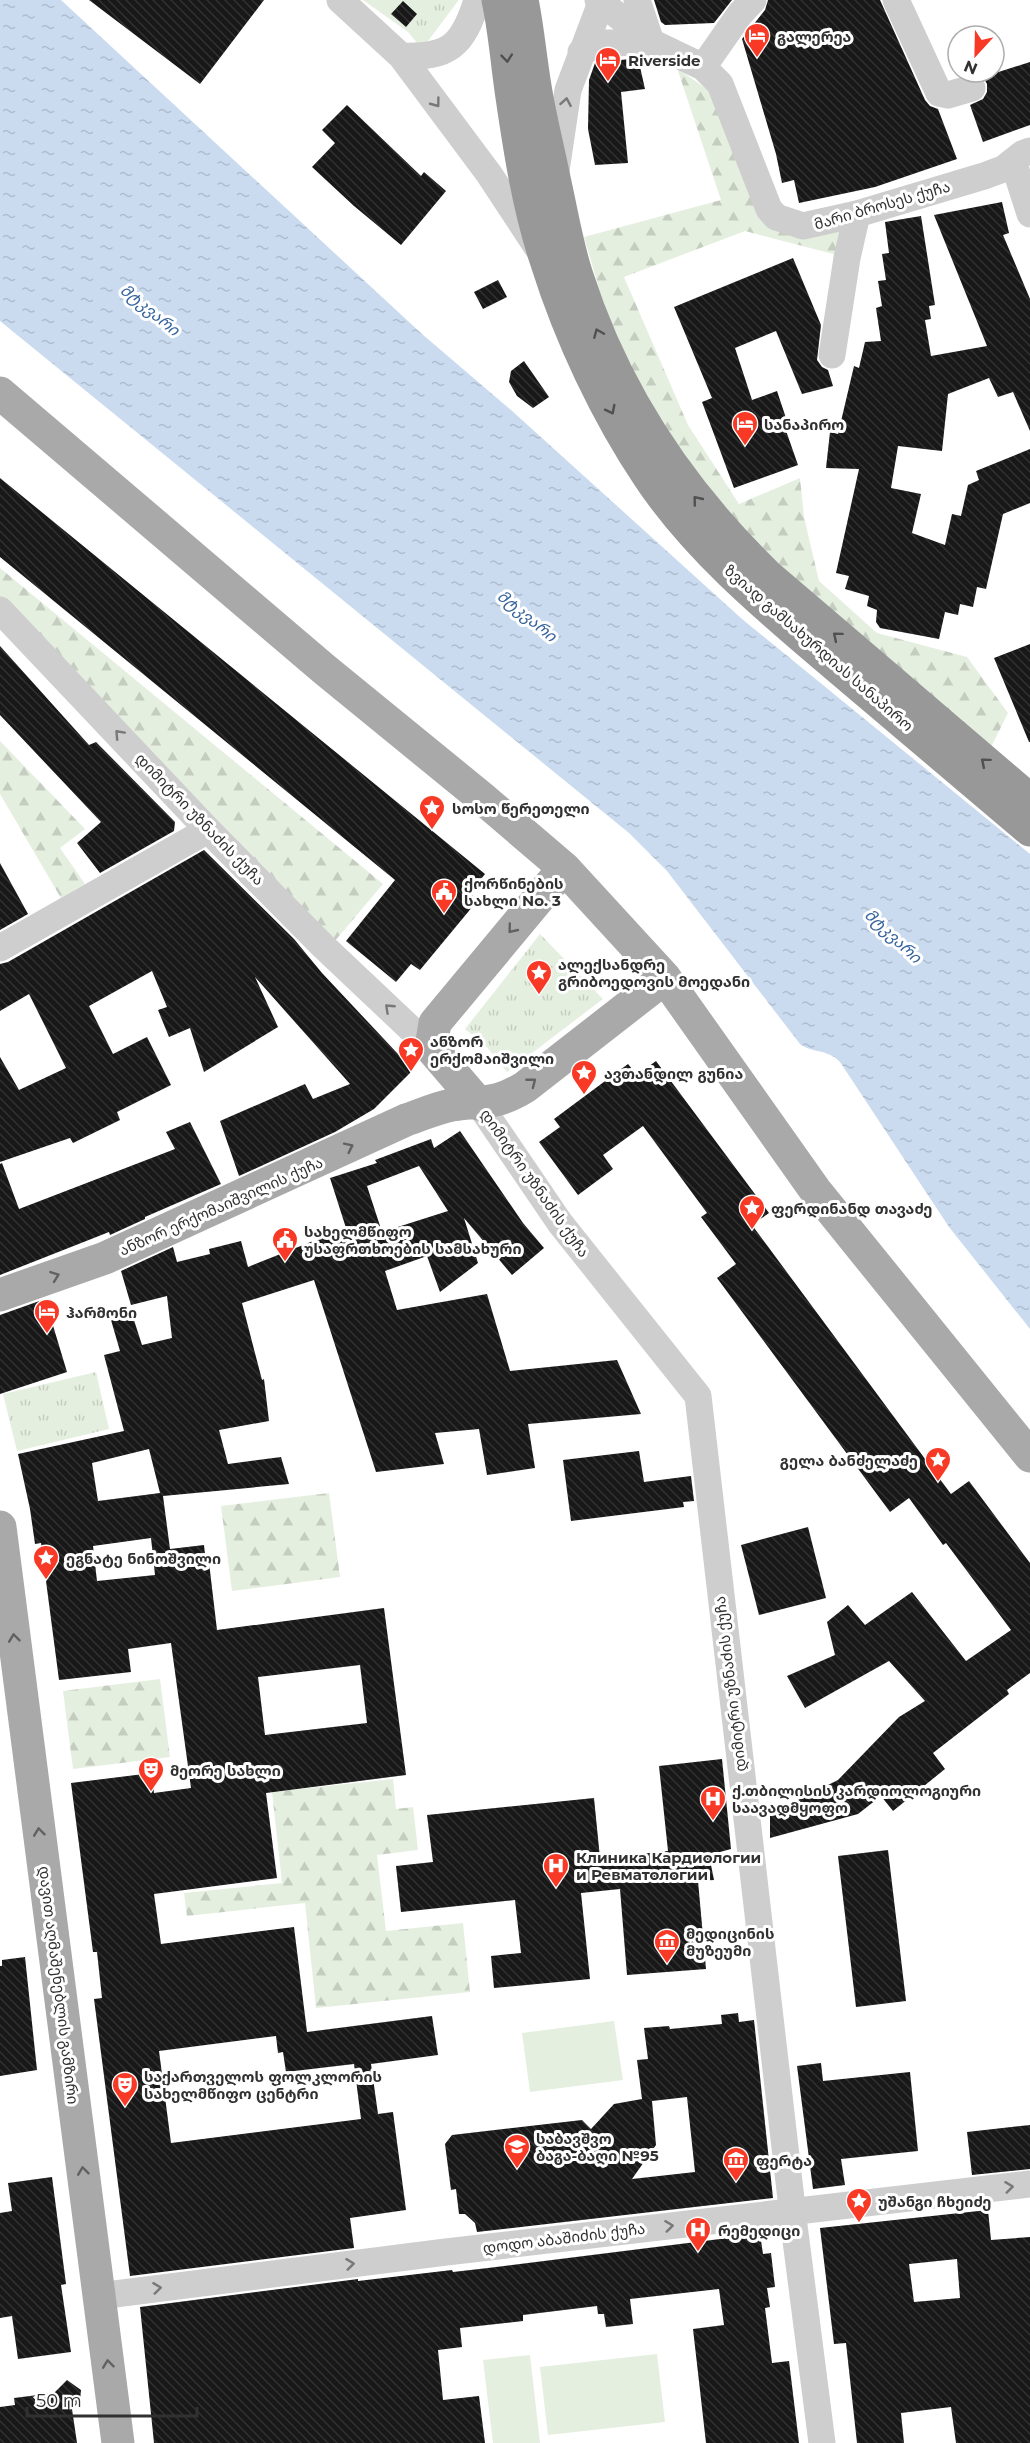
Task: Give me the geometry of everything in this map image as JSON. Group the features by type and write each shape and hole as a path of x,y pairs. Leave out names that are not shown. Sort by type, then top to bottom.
{"highway":[{"name":"ზვიად გამსახურდიას სანაპირო","path":"498,0 505,32 520,147 546,260 564,312 612,413 650,478 683,520 726,567 792,628 1030,830"},
{"name":"ზვიად გამსახურდიას სანაპირო","path":"522,0 530,36 537,100 576,275 602,343 653,440 681,480 733,541 768,576 1030,800"}],"main road":[{"path":"6,404 564,868 665,978 815,1190 1030,1456"},
{"path":"439,1109 443,1097 435,1023 564,868"},
{"name":"ანზორ ერქომაიშვილის ქუჩა","path":"0,1295 105,1258 405,1120 453,1105 498,1101 525,1087 665,978"},
{"name":"დიმიტრი უზნაძის ქუჩა","path":"437,1054 479,1104"},
{"name":"დავით აღმაშენებლის გამზირი","path":"0,1527 118,2443"}],"street":[{"path":"340,0 401,56 489,174 546,260"},
{"path":"401,56 427,57 440,54 451,47 470,22 477,0"},
{"path":"637,0 651,42"},
{"path":"703,67 753,0"},
{"path":"896,0 939,93 948,95 972,88"},
{"path":"555,181 568,90 601,1"},
{"name":"მარი ბროსეს ქუჩა","path":"601,1 651,42 703,67 720,84 769,209 776,217 803,226 857,214 984,176 1003,169 1021,156 1030,214"},
{"name":"მარი ბროსეს ქუჩა","path":"581,52 603,43 651,42"},
{"path":"832,355 847,258 857,214"},
{"name":"დიმიტრი უზნაძის ქუჩა","path":"0,610 208,830 323,946 437,1054"},
{"path":"0,948 208,830"},
{"name":"დიმიტრი უზნაძის ქუჩა","path":"479,1104 560,1223 698,1396 822,2443"},
{"name":"დოდო აბაშიძის ქუჩა","path":"99,2295 1030,2184"}],"green space":[{"path":"363,0 458,1 422,49 408,32"},
{"path":"677,68 708,90 762,207 846,223 837,255 745,231 624,277 688,425 739,504 800,478 804,517 819,581 877,633 967,657 1008,713 989,751 729,519 678,454 615,343 584,237 721,200"},
{"path":"0,568 383,884 334,942 0,599"},
{"path":"0,741 85,829 60,848 85,884 61,898 0,794"},
{"path":"540,934 603,999 507,1072 486,1046 465,1029"},
{"path":"96,1372 109,1429 17,1451 3,1394"},
{"path":"329,1493 340,1577 232,1591 221,1506"},
{"path":"160,1679 170,1757 73,1769 63,1691"},
{"path":"393,1779 396,1809 413,1807 418,1850 377,1855 386,1931 463,1923 470,1992 316,2008 305,1903 187,1916 184,1893 282,1883 272,1792"},
{"path":"614,2021 623,2080 530,2092 522,2033"},
{"path":"657,2354 665,2422 548,2435 540,2367"},
{"path":"530,2355 540,2443 493,2443 483,2360"}],"water":[{"name":"მტკვარი","path":"0,0 61,0 422,334 511,410 742,619 1030,854 1030,1329 949,1227 840,1062 830,1055 800,1044 667,871 629,833 0,321"}],"building":[{"path":"89,0 264,0 200,84"},
{"path":"654,0 732,0 714,23 665,25 661,22"},
{"path":"768,0 880,0 925,100 930,106 938,109 957,159 875,187 799,203 794,180 782,183 776,154 742,39 765,10"},
{"path":"403,1 417,14 406,27 391,14"},
{"path":"638,58 645,89 621,92 628,163 595,165 588,129 589,80 595,63"},
{"path":"1030,62 1030,125 983,142 970,105 983,99 987,92 987,84 1006,84 1006,70"},
{"path":"347,105 421,176 424,172 446,191 401,245 312,167 335,143 322,130"},
{"path":"1002,202 1009,233 1003,235 1030,299 1030,431 1013,392 998,397 989,378 948,394 942,451 898,446 891,488 921,494 912,533 945,545 952,514 961,516 968,485 979,480 976,471 1030,449 1030,503 1003,514 986,589 977,587 973,607 960,604 958,615 945,612 939,639 880,628 876,622 877,610 867,606 869,596 845,589 849,576 836,573 859,469 826,468 830,432 838,434 854,366 859,368 865,342 881,341 876,308 882,306 878,281 886,280 882,254 889,253 885,222 921,216 935,305 929,306 931,319 925,320 931,356 987,346 934,215"},
{"path":"793,258 821,325 817,360 822,367 828,370 833,386 802,394 776,331 735,348 752,400 777,391 788,424 784,425 798,465 734,488 702,402 712,398 674,307"},
{"path":"498,280 507,297 483,309 474,292"},
{"path":"524,361 549,397 533,408 517,396 509,382 511,371"},
{"path":"0,478 485,874 470,893 478,900 420,970 411,964 396,982 346,941 395,880 0,557"},
{"path":"1030,644 1030,742 1029,742 994,658"},
{"path":"0,646 89,745 96,742 175,822 174,831 100,873 77,843 101,822 0,715"},
{"path":"204,850 294,939 322,973 413,1070 374,1109 335,1132 239,1176 220,1121 305,1084 313,1099 350,1084 255,977 278,1027 204,1072 190,1028 169,1037 158,1010 167,1007 152,971 89,1006 113,1054 147,1037 171,1085 117,1112 120,1120 73,1143 70,1138 0,1162 0,1057 19,1090 66,1068 29,994 0,1011 0,964 8,962"},
{"path":"0,863 28,914 0,930"},
{"path":"656,1061 769,1213 752,1225 951,1494 969,1481 1030,1563 1030,1673 1007,1690 1009,1694 933,1753 945,1769 893,1811 881,1796 858,1814 770,1838 770,1814 838,1780 899,1717 925,1701 889,1661 805,1708 787,1676 835,1655 827,1622 848,1605 865,1625 912,1592 966,1661 1011,1630 946,1543 943,1545 909,1498 890,1512 717,1278 736,1264 701,1217 707,1213 643,1126 603,1155 613,1169 578,1195 539,1142 560,1127 554,1119 628,1064 637,1075"},
{"path":"190,1122 221,1184 110,1235 109,1232 0,1275 0,1164 2,1163 19,1209 175,1149 166,1132"},
{"path":"460,1131 523,1223 544,1248 512,1275 464,1218 478,1263 440,1292 427,1256 385,1271 397,1310 487,1294 510,1371 617,1360 641,1414 528,1424 535,1468 487,1475 479,1429 435,1433 444,1464 376,1472 314,1280 242,1303 262,1380 264,1379 269,1421 219,1430 228,1464 281,1457 289,1484 163,1496 170,1549 204,1545 205,1554 208,1554 217,1630 384,1608 406,1775 266,1793 277,1878 154,1894 161,1944 294,1927 307,2032 432,2016 438,2055 371,2064 378,2114 393,2112 406,2210 350,2218 354,2248 130,2276 94,1999 102,1998 97,1952 93,1952 71,1783 152,1773 154,1793 191,1788 171,1643 128,1649 131,1672 59,1680 41,1543 35,1544 18,1454 124,1431 104,1355 120,1351 111,1320 132,1314 142,1345 172,1338 167,1296 131,1305 121,1271 173,1247 177,1262 210,1254 209,1249 241,1241 248,1267 346,1228 330,1178 377,1163 375,1160 431,1139 434,1148","holes":["419,1166 448,1211 382,1232 367,1186","149,1449 160,1493 98,1501 92,1463","151,1538 155,1575 97,1581 93,1546","360,1665 367,1723 265,1735 258,1677","276,2036 278,2053 283,2052 286,2072 354,2064 361,2119 171,2143 159,2051"]},
{"path":"45,1299 67,1372 0,1394 0,1315"},
{"path":"639,1451 644,1482 691,1476 694,1501 683,1502 684,1507 571,1521 563,1460"},
{"path":"808,1527 826,1598 759,1615 741,1545"},
{"path":"722,1759 731,1849 709,1855 714,1880 698,1881 706,1969 627,1975 620,1889 581,1893 590,1979 494,1988 491,1956 521,1953 515,1900 401,1912 396,1866 433,1862 427,1815 594,1798 600,1858 668,1851 659,1766"},
{"path":"888,1850 906,2001 856,2007 838,1856"},
{"path":"25,1957 37,2070 0,2076 0,1966 2,1966 2,1960"},
{"path":"738,2013 739,2022 754,2020 773,2198 477,2232 475,2223 465,2214 459,2214 456,2189 451,2190 445,2144 452,2135 582,2120 591,2129 614,2104 642,2099 637,2060 648,2059 644,2028 669,2026 670,2029 722,2024 721,2015","holes":["687,2097 695,2172 632,2179 656,2145 652,2101"]},
{"path":"821,2063 823,2081 910,2072 918,2151 841,2159 845,2185 813,2189 797,2066"},
{"path":"1030,2125 1030,2169 972,2175 967,2132"},
{"path":"52,2177 66,2284 61,2285 71,2352 18,2359 12,2316 0,2318 0,2213 12,2211 8,2183"},
{"path":"988,2210 991,2240 1030,2237 1030,2443 956,2443 951,2407 901,2413 904,2443 857,2443 846,2343 834,2344 820,2228","holes":["957,2259 960,2298 914,2302 909,2264"]},
{"path":"760,2234 763,2254 771,2253 775,2287 767,2288 770,2307 765,2308 772,2363 789,2361 799,2443 706,2443 693,2329 724,2325 719,2289 630,2299 633,2324 606,2327 604,2314 598,2314 597,2306 523,2315 523,2321 460,2328 462,2347 438,2350 443,2400 479,2396 485,2443 154,2443 140,2307 358,2279 358,2281 452,2270 453,2272"},
{"path":"67,2380 81,2390 80,2401 72,2409 77,2443 0,2443 0,2407 15,2405 14,2398 54,2393"}],"place":[{"name":"გალერეა","path":"757,59"},
{"name":"Riverside","path":"608,83"},
{"name":"სანაპირო","path":"745,447"},
{"name":"სოსო წერეთელი","path":"432,831"},
{"name":"ქორწინების სახლი No. 3","path":"444,915"},
{"name":"ალექსანდრე გრიბოედოვის მოედანი","path":"539,996"},
{"name":"ანზორ ერქომაიშვილი","path":"411,1073"},
{"name":"ავთანდილ გუნია","path":"584,1096"},
{"name":"ფერდინანდ თავაძე","path":"752,1231"},
{"name":"სახელმწიფო უსაფრთხოების სამსახური","path":"285,1263"},
{"name":"ჰარმონი","path":"47,1335"},
{"name":"გელა ბანძელაძე","path":"938,1483"},
{"name":"ეგნატე ნინოშვილი","path":"46,1581"},
{"name":"მეორე სახლი","path":"151,1793"},
{"name":"ქ.თბილისის კარდიოლოგიური საავადმყოფო","path":"713,1822"},
{"name":"Клиника Кардиологии и Ревматологии","path":"556,1889"},
{"name":"მედიცინის მუზეუმი","path":"667,1965"},
{"name":"საქართველოს ფოლკლორის სახელმწიფო ცენტრი","path":"125,2108"},
{"name":"საბავშვო ბაგა-ბაღი №95","path":"517,2170"},
{"name":"ფერტა","path":"736,2183"},
{"name":"უშანგი ჩხეიძე","path":"859,2224"},
{"name":"რემედიცი","path":"698,2253"}]}
